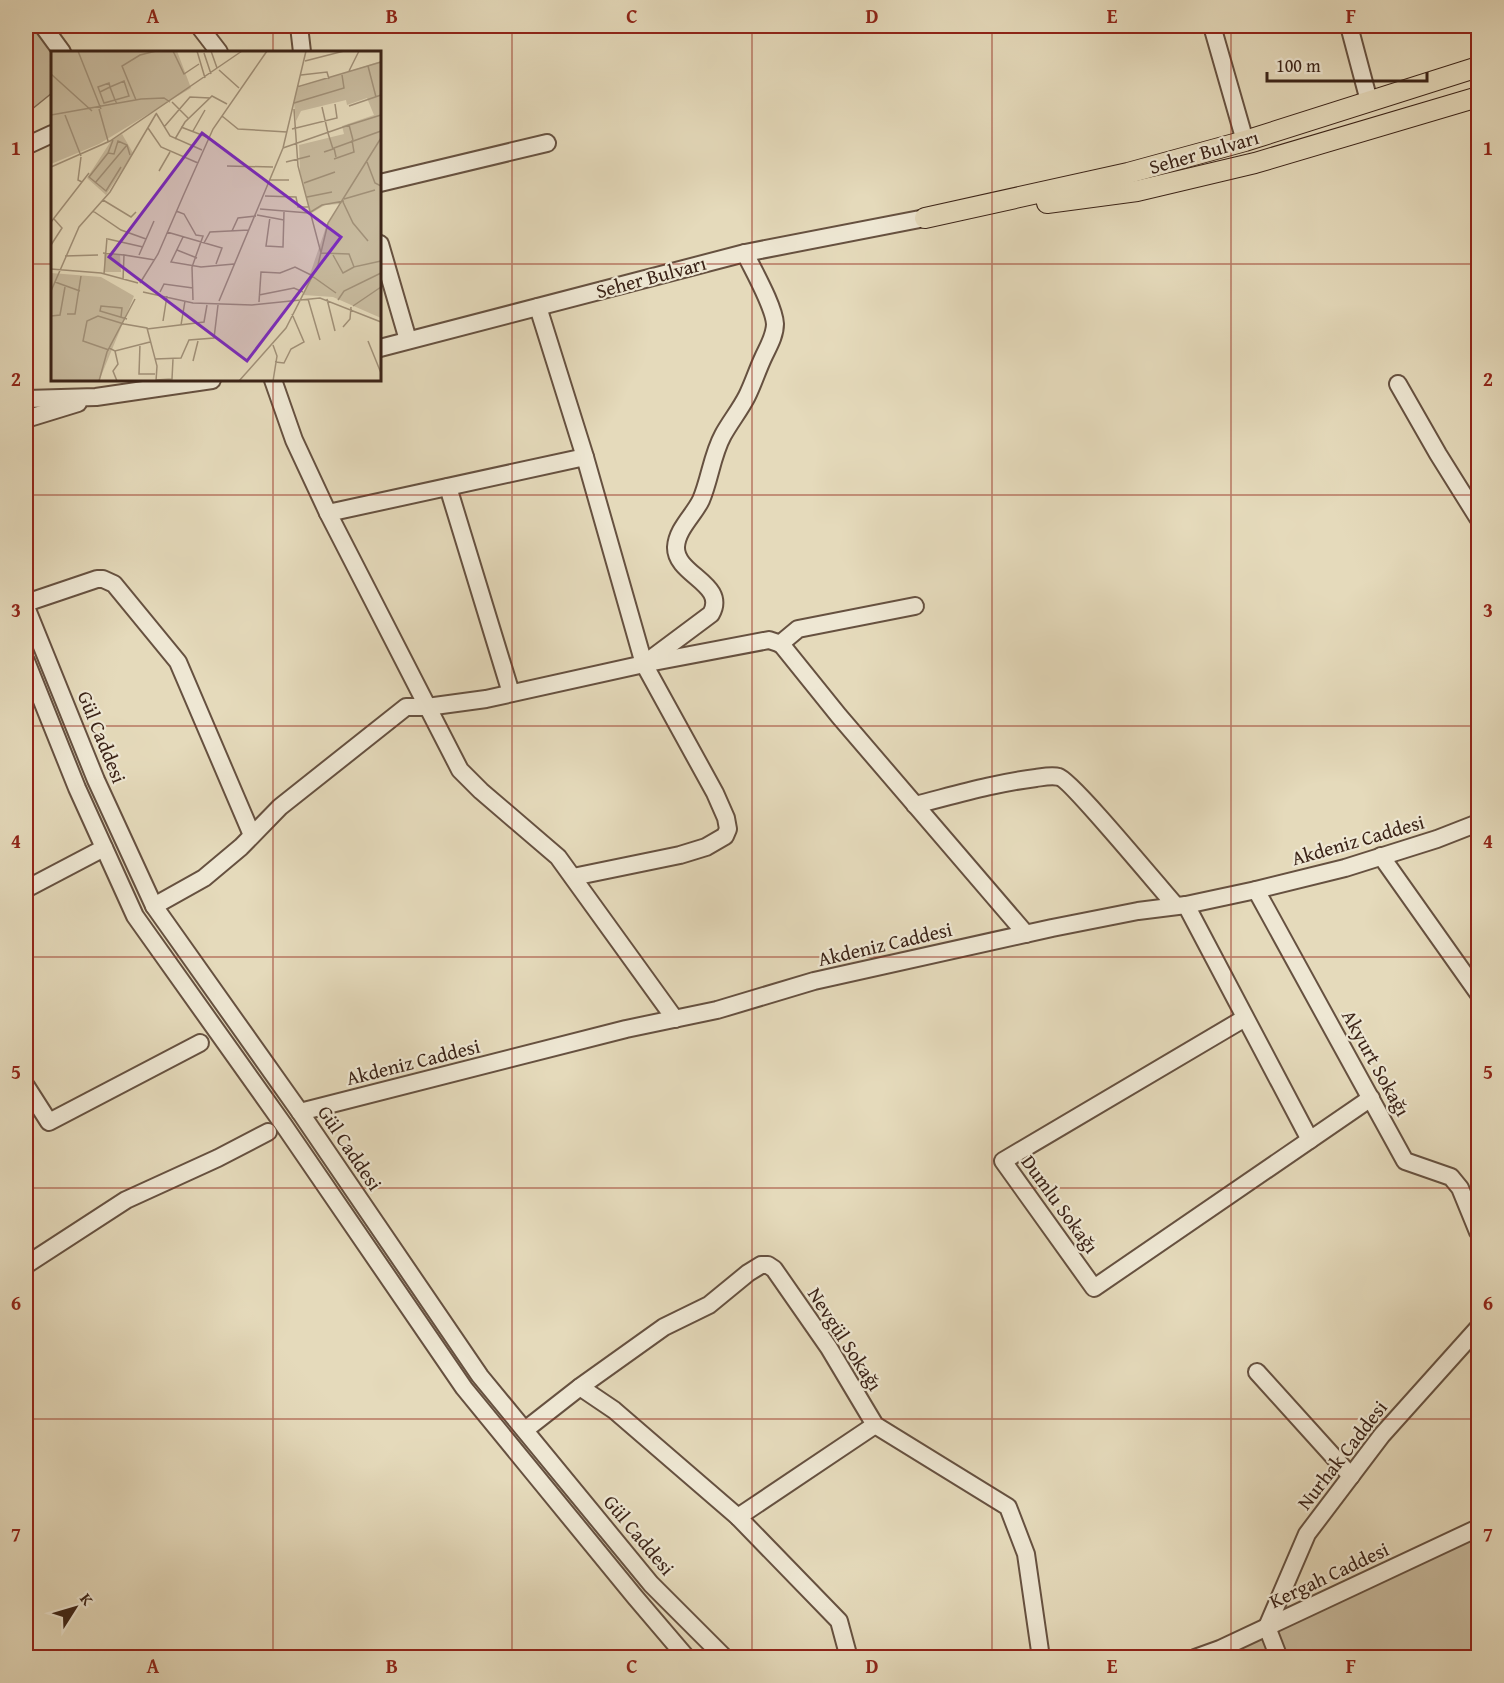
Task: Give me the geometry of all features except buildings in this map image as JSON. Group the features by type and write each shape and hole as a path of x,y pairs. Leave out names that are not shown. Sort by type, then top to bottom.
{"main road":[{"name":"Seher Bulvarı","path":"925,218 1128,173 1245,141 1479,67"},
{"name":"Seher Bulvarı","path":"925,218 1137,191 1255,163 1479,98"}],"street":[{"path":"43,26 61,51"},
{"path":"199,26 218,51"},
{"path":"299,26 302,51"},
{"path":"1212,26 1245,141"},
{"path":"1349,26 1369,101"},
{"path":"26,146 51,134"},
{"path":"381,183 547,143"},
{"name":"Seher Bulvarı","path":"381,348 745,253 925,218"},
{"path":"381,247 408,340"},
{"path":"644,664 707,618 714,609 714,599 710,591 682,565 676,548 678,537 697,509 708,484 722,436 748,393 773,336 775,325 773,313 745,253"},
{"path":"538,307 585,457 644,664 715,793 726,818 728,829 725,836 706,848 573,877"},
{"path":"26,399 96,397 205,381"},
{"path":"273,381 294,440 328,513 460,770 558,857 675,1019"},
{"path":"1398,384 1438,454 1479,518"},
{"path":"26,418 96,397"},
{"path":"328,513 585,457"},
{"path":"448,487 511,693"},
{"path":"26,605 97,579 114,584 178,662 252,835"},
{"name":"Gül Caddesi","path":"26,605 96,780 153,906 300,1112 480,1376 651,1584 725,1658"},
{"path":"780,644 798,629 915,606"},
{"path":"153,906 204,878 280,807 406,707 427,707 511,693 769,640 780,644 1026,934"},
{"path":"26,661 30,685 135,916 283,1124 464,1388 687,1658"},
{"path":"915,805 1018,781 1058,777 1065,780 1181,906 1245,1018 1310,1140"},
{"name":"Akdeniz Caddesi","path":"300,1112 626,1029 717,1010 814,981 1026,934 1256,890 1345,868 1479,823"},
{"path":"26,889 104,848"},
{"path":"1381,856 1479,993"},
{"name":"Akyurt Sokağı","path":"1256,890 1406,1161 1445,1173 1456,1182 1479,1232"},
{"name":"Dumlu Sokağı","path":"1245,1018 1003,1161 1094,1288 1371,1098"},
{"path":"26,1086 49,1122 200,1043"},
{"path":"26,1265 126,1200 218,1158 268,1132"},
{"name":"Nevgül Sokağı","path":"525,1430 580,1387 664,1327 709,1305 748,1273 761,1265 768,1265 774,1269 829,1348 875,1425 1008,1507 1026,1554 1041,1658"},
{"name":"Nurhak Caddesi","path":"1267,1627 1307,1534 1382,1435 1479,1328"},
{"path":"1257,1372 1351,1476"},
{"path":"580,1387 614,1410 738,1517 839,1621 849,1658"},
{"path":"738,1517 875,1425"},
{"name":"Kergah Caddesi","path":"1195,1658 1220,1649 1479,1528"},
{"path":"1267,1627 1279,1658"}],"shaded area":[{"path":"26,26 42,26 52,51 51,94 26,114"},
{"path":"1478,1528 1478,1657 1197,1658"}]}
